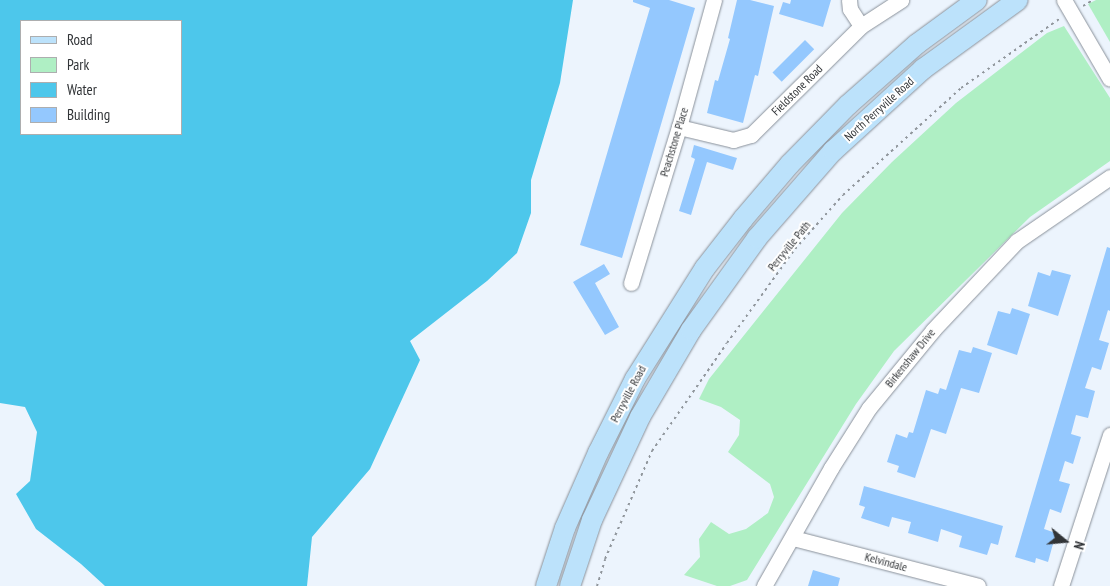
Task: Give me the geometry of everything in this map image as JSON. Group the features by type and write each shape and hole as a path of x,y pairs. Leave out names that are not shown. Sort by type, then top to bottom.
{"main road":[{"name":"North Perryville Road","path":"743,219 790,164 848,105 918,44 977,0"},
{"name":"North Perryville Road","path":"757,238 833,151 923,69 1018,0"},
{"name":"Perryville Road","path":"546,586 565,528 579,494 635,379 705,268 743,219"},
{"name":"Perryville Road","path":"570,586 592,520 640,417 692,330 757,238"}],"street":[{"name":"Peachstone Place","path":"631,284 679,127 714,0"},
{"path":"849,0 850,9 861,26"},
{"name":"Fieldstone Road","path":"679,127 733,140 751,135 861,26 901,0"},
{"path":"1067,6 1110,79"},
{"name":"Birkenshaw Drive","path":"764,586 793,538 831,468 869,408 933,330 1017,241 1110,177"},
{"path":"1061,586 1103,479 1110,435"},
{"name":"Kelvindale","path":"793,538 978,586"}],"path":[{"name":"Perryville Path","path":"597,586 605,559 652,451 795,249 842,195 961,88 1067,6 1093,0"}],"green space":[{"path":"1096,0 1110,0 1110,42 1088,4"},
{"path":"1064,26 1110,98 1110,161 1030,217 894,351 856,404 747,580 730,586 717,586 684,575 700,557 699,539 711,522 729,534 746,529 768,513 774,497 770,484 728,452 739,435 740,420 721,407 699,399 709,379 842,213 892,162 956,103 1047,33"}],"water":[{"path":"0,0 573,0 560,83 531,180 531,213 517,253 487,281 410,341 420,360 370,469 312,537 307,586 105,586 81,564 36,529 16,494 30,481 37,432 25,407 0,403"}],"building":[{"path":"633,0 669,0 695,8 622,258 580,245 650,8 633,2"},
{"path":"737,0 750,0 774,6 758,76 755,75 743,123 707,113 715,80 718,81 730,39 728,38"},
{"path":"791,0 831,0 823,27 779,14 783,2 790,4"},
{"path":"805,40 814,49 782,82 772,73"},
{"path":"694,145 737,158 733,170 707,162 691,215 679,211 695,159 691,157"},
{"path":"1107,247 1110,248 1110,311 1108,310 1099,340 1109,343 1101,370 1092,367 1085,388 1095,391 1088,418 1076,415 1071,434 1081,437 1073,464 1065,461 1059,481 1070,484 1061,513 1050,509 1044,529 1056,533 1048,562 1036,558 1035,563 1015,557"},
{"path":"604,264 610,274 595,283 619,327 605,335 573,282"},
{"path":"1052,270 1071,275 1058,316 1028,306 1038,272 1050,276"},
{"path":"1012,308 1030,314 1017,355 987,345 998,311 1010,314"},
{"path":"973,347 992,353 979,393 961,388 946,434 931,429 915,478 897,472 899,466 887,462 896,434 907,438 909,432 913,433 926,390 938,394 940,388 946,390 959,350 971,353"},
{"path":"864,486 1003,526 998,545 991,543 987,555 959,547 962,536 941,529 938,542 908,533 911,522 892,517 889,527 861,518 865,507 859,505"},
{"path":"813,570 840,578 838,586 808,586"}]}
